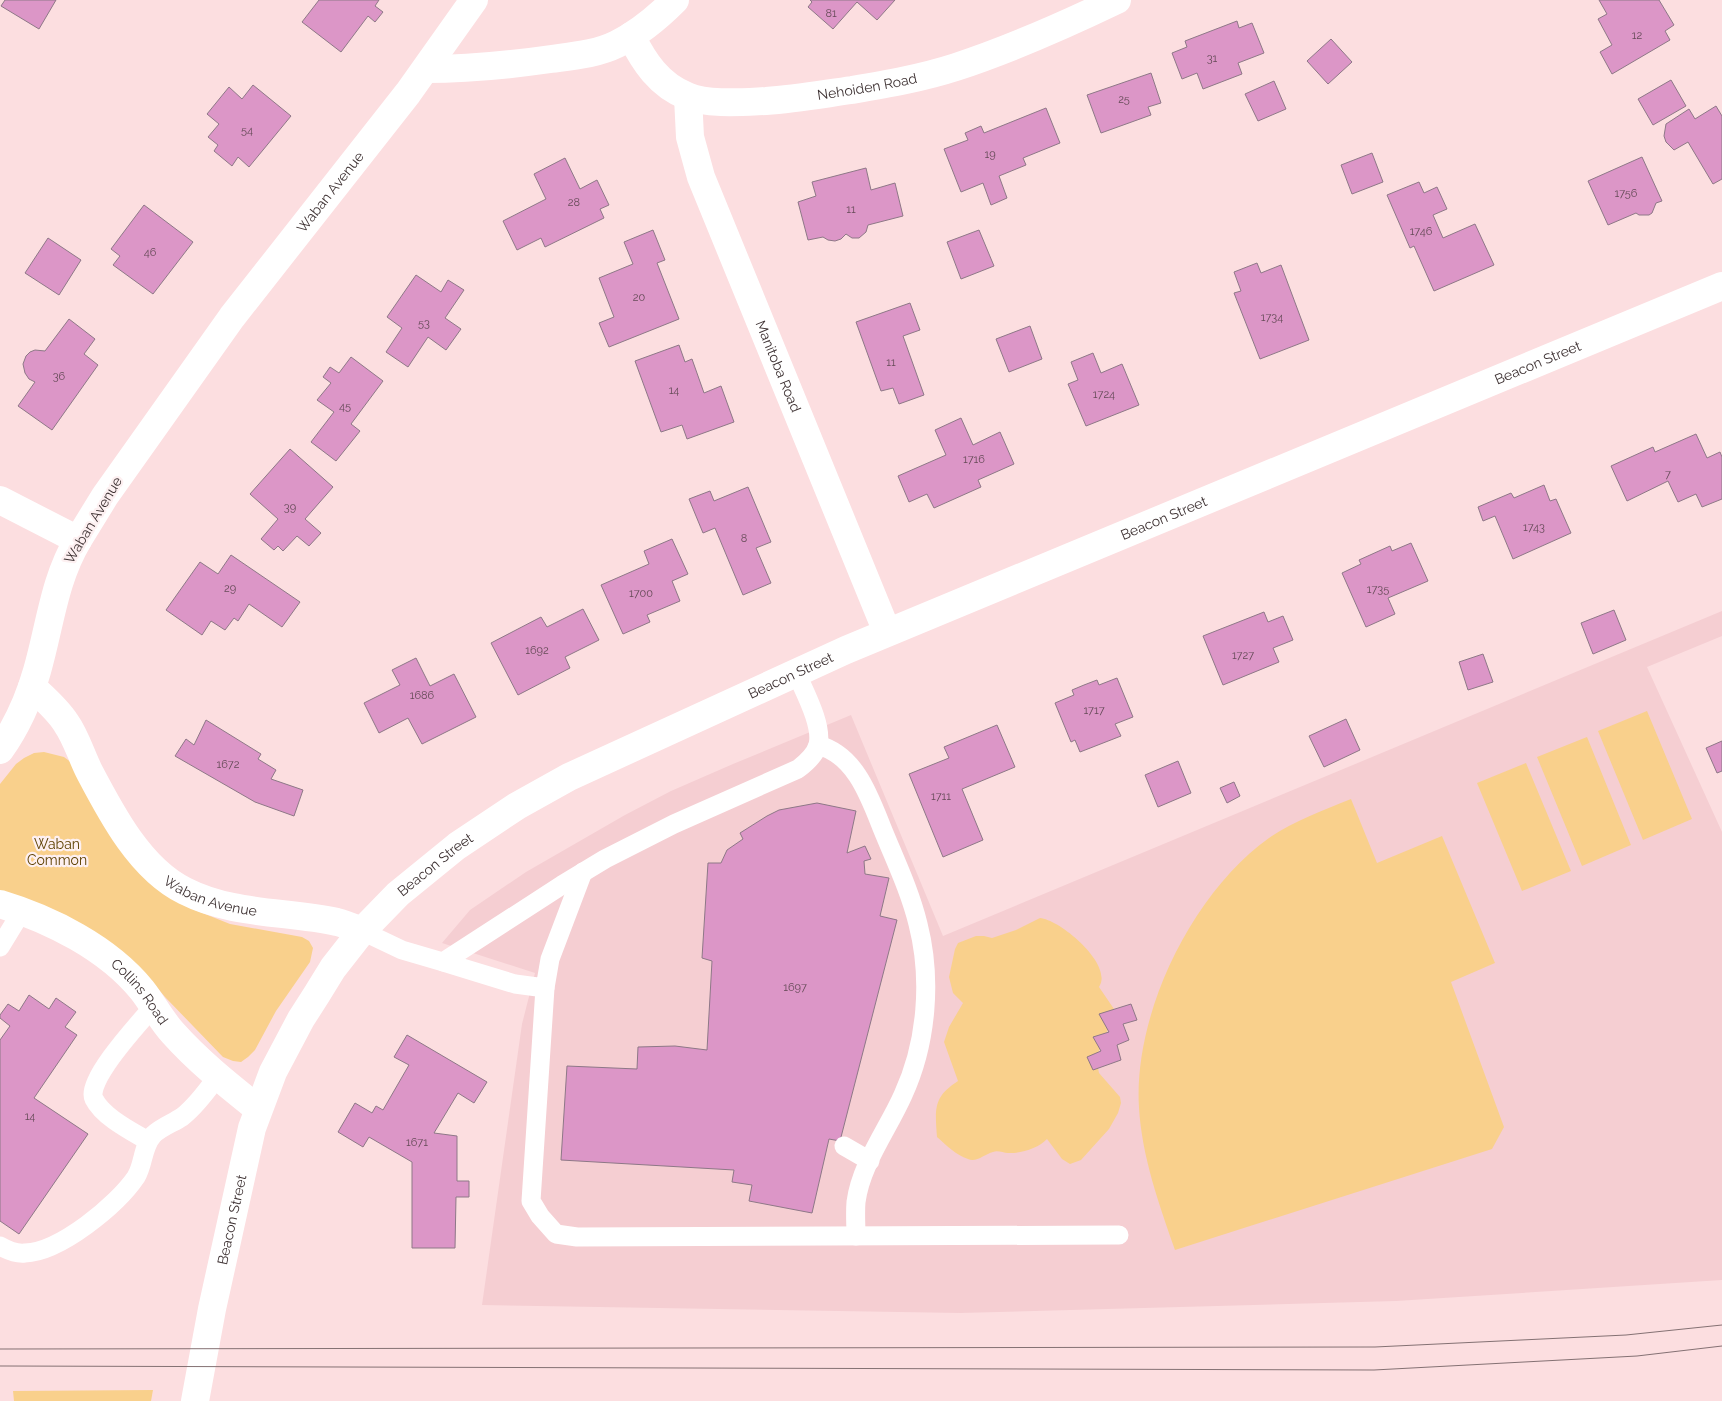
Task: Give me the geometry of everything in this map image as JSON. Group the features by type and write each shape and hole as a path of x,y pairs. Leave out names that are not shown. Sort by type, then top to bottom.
{"street":[{"name":"Waban Avenue","path":"362,931 339,923 254,911 212,902 183,890 172,883 147,861 135,846 108,806 68,725 55,709 32,687 59,582 70,552 105,496 232,317 390,117 474,0"},
{"path":"426,69 471,69 581,55 608,48 631,36 661,14 675,0"},
{"name":"Nehoiden Road","path":"631,36 648,67 661,81 688,97 723,102 778,100 810,97 928,75 956,67 1041,34 1117,0"},
{"name":"Manitoba Road","path":"688,97 690,137 701,177 886,632"},
{"name":"Beacon Street","path":"195,1401 212,1309 252,1128 273,1072 301,1019 333,968 362,931 398,894 439,860 491,822 542,791 598,763 886,632 1722,286"},
{"path":"0,500 78,540"},
{"path":"0,750 10,736 32,687"},
{"name":"Collins Road","path":"11,908 74,936 102,953 122,969 135,983 173,1034 217,1077 258,1109"}],"lane":[{"path":"443,962 583,872 674,824 798,769 813,755 818,745 818,730 796,672"},
{"path":"818,745 827,748 847,761 864,787 909,895 922,941 924,965 924,1004 919,1047 904,1094 861,1182 856,1202 856,1236"},
{"path":"583,872 550,959 545,988 531,1201 540,1216 556,1234 577,1237 1119,1235"},
{"path":"0,947 11,908"},
{"path":"362,931 402,950 515,984 545,988"},
{"path":"148,1141 122,1126 102,1109 94,1098 92,1089 98,1075 153,1007"},
{"path":"0,1246 25,1253 44,1249 68,1238 98,1216 123,1193 137,1175 148,1141 155,1133 186,1113 217,1077"},
{"path":"844,1146 870,1161"}],"shaded area":[{"path":"1722,611 1722,636 1647,667 1722,832 1722,1280 1396,1301 960,1313 482,1305 522,1024 535,973 442,943 470,910 526,872 625,815 671,791 851,715 943,936"}],"green space":[{"path":"1647,711 1692,819 1643,840 1598,731"},
{"path":"1587,737 1631,845 1582,866 1537,757"},
{"name":"Waban Common","path":"44,752 64,757 72,763 195,910 230,924 302,937 309,941 313,948 310,962 276,1011 255,1050 241,1062 223,1057 165,997 145,973 0,893 0,784 16,764 24,758 34,753"},
{"path":"1526,763 1571,871 1522,891 1477,783"},
{"path":"1351,799 1377,863 1442,836 1495,963 1451,982 1504,1127 1492,1149 1175,1250 1147,1162 1139,1108 1140,1072 1146,1034 1157,996 1173,958 1192,923 1215,890 1241,862 1269,838 1289,826"},
{"path":"1040,918 1049,921 1072,935 1083,945 1099,967 1102,978 1099,987 1114,1009 1111,1022 1096,1058 1099,1073 1120,1097 1121,1103 1109,1129 1081,1160 1070,1164 1062,1159 1047,1139 1034,1148 1024,1151 1006,1153 995,1151 971,1160 955,1152 937,1137 937,1104 944,1093 958,1081 944,1042 949,1027 963,1003 953,993 949,977 955,949 958,943 976,936 992,938 1016,930"},
{"path":"153,1390 151,1401 14,1401 13,1391"}],"building":[{"path":"5,0 56,0 39,29 1,6"},
{"path":"319,0 379,0 375,6 383,12 375,22 368,16 341,52 302,22"},
{"path":"810,0 895,0 877,20 857,2 833,29 808,7 812,2"},
{"path":"1599,0 1659,0 1674,25 1665,31 1670,40 1612,74 1600,52 1612,45 1598,19 1607,14"},
{"path":"1237,21 1239,28 1252,23 1264,53 1238,63 1242,74 1203,89 1197,73 1182,79 1172,53 1187,47 1185,41"},
{"path":"1331,39 1352,62 1328,84 1307,61"},
{"path":"1151,73 1161,103 1148,107 1151,115 1101,133 1087,95"},
{"path":"1671,80 1686,106 1653,125 1638,99"},
{"path":"1274,81 1286,109 1258,121 1245,94"},
{"path":"253,85 291,116 249,167 238,157 232,166 214,151 218,145 208,137 219,124 207,114 229,87 242,99"},
{"path":"1716,106 1722,116 1722,179 1713,184 1688,142 1674,150 1666,142 1664,136 1666,124 1689,109 1695,119"},
{"path":"1046,108 1060,143 1023,158 1026,165 999,176 1007,198 991,205 983,183 961,192 944,149 968,140 965,133 981,126 984,133"},
{"path":"1372,153 1383,182 1352,194 1341,165"},
{"path":"1642,157 1662,201 1656,203 1652,213 1649,215 1639,215 1636,213 1608,225 1588,181"},
{"path":"565,158 580,189 597,180 609,205 600,209 604,218 545,247 541,238 517,250 503,221 546,199 534,174"},
{"path":"866,168 871,190 895,183 903,216 868,225 866,232 859,238 852,238 846,234 841,239 835,241 823,237 808,240 798,202 816,196 812,182"},
{"path":"1419,182 1424,193 1437,187 1447,209 1433,215 1443,238 1475,224 1494,265 1434,291 1414,246 1410,248 1387,195"},
{"path":"144,205 193,242 153,294 113,265 120,256 111,249"},
{"path":"653,230 665,260 657,263 679,319 609,347 599,323 614,317 599,278 633,264 624,242"},
{"path":"979,230 994,266 961,279 947,242"},
{"path":"48,238 81,260 59,295 25,273"},
{"path":"1257,263 1261,273 1281,265 1309,340 1260,359 1234,293 1241,291 1234,272"},
{"path":"416,275 441,292 448,280 464,290 445,318 461,329 446,350 428,337 408,367 386,352 402,328 387,317"},
{"path":"910,303 920,330 903,336 924,395 899,404 893,388 881,391 856,322"},
{"path":"69,319 95,339 84,354 98,365 52,430 18,406 35,382 29,379 25,373 23,364 30,352 35,350 45,351"},
{"path":"1030,326 1042,359 1009,372 996,339"},
{"path":"679,345 685,362 692,359 704,393 721,386 734,422 687,439 682,425 661,432 635,361"},
{"path":"1093,353 1101,373 1122,364 1139,405 1086,426 1068,384 1078,380 1071,362"},
{"path":"351,357 383,381 351,424 360,431 336,461 311,442 334,412 317,400 331,383 323,377 330,367 339,373"},
{"path":"961,418 973,445 1000,432 1014,464 978,480 981,487 934,508 927,494 909,502 898,476 946,455 935,430"},
{"path":"1696,434 1707,458 1720,452 1722,457 1722,499 1702,507 1696,494 1678,502 1668,481 1627,501 1611,466 1653,447 1655,452"},
{"path":"290,449 333,487 305,519 321,533 309,546 297,536 283,551 278,546 274,550 261,539 278,519 250,494"},
{"path":"1544,485 1550,501 1556,499 1571,533 1513,559 1495,516 1483,521 1478,507 1511,493 1514,498"},
{"path":"748,487 771,542 756,548 771,583 743,595 715,528 703,533 689,499 710,491 714,501"},
{"path":"672,539 688,574 672,581 680,601 647,615 650,622 623,634 601,585 649,564 644,551"},
{"path":"1411,543 1428,581 1388,598 1395,614 1366,627 1342,573 1361,564 1359,560 1390,546 1392,551"},
{"path":"231,555 300,602 282,627 249,604 238,621 234,618 225,630 211,621 202,635 166,610 200,562 218,574"},
{"path":"583,609 599,640 565,657 570,668 518,695 491,643 541,617 547,627"},
{"path":"1614,610 1626,640 1593,654 1581,623"},
{"path":"1264,612 1268,622 1283,616 1293,640 1273,648 1279,662 1223,685 1203,636"},
{"path":"1483,654 1493,682 1468,690 1459,662"},
{"path":"416,658 430,686 454,674 476,717 422,744 408,718 379,733 364,703 400,685 392,670"},
{"path":"1117,678 1133,717 1115,724 1121,736 1080,752 1075,740 1071,742 1055,703 1074,695 1072,690 1084,685 1097,680 1099,685"},
{"path":"1346,719 1360,750 1324,767 1309,736"},
{"path":"206,720 261,754 258,759 276,770 271,779 303,790 294,816 255,802 175,756 186,739 194,745"},
{"path":"997,725 1015,767 962,789 983,840 943,857 909,774 949,758 944,747"},
{"path":"1722,741 1722,771 1717,773 1706,748"},
{"path":"1178,761 1191,793 1158,807 1145,775"},
{"path":"1234,782 1240,796 1227,803 1220,788"},
{"path":"817,803 856,811 847,853 865,846 871,859 864,861 865,874 889,878 880,916 897,920 840,1141 829,1139 812,1213 749,1201 752,1185 732,1182 734,1170 561,1160 567,1066 637,1069 638,1047 675,1046 707,1050 712,961 702,958 708,863 721,863 727,850 743,839 740,833 767,816 779,810"},
{"path":"29,995 49,1009 56,998 76,1012 65,1027 77,1035 34,1098 88,1134 19,1234 0,1221 0,1040 10,1026 0,1018 0,1015 8,1004 19,1011"},
{"path":"1131,1004 1137,1020 1123,1024 1129,1040 1117,1045 1121,1060 1093,1070 1087,1057 1101,1051 1093,1037 1109,1032 1099,1014"},
{"path":"407,1035 487,1082 474,1103 458,1093 434,1133 457,1136 457,1181 469,1181 469,1197 456,1197 455,1248 412,1248 412,1162 369,1137 363,1147 338,1132 355,1103 372,1113 376,1106 383,1110 409,1065 394,1057"}],"tram line":[{"path":"0,1349 1375,1347 1626,1335 1722,1325"},
{"path":"0,1366 1374,1370 1637,1356 1722,1346"}]}
